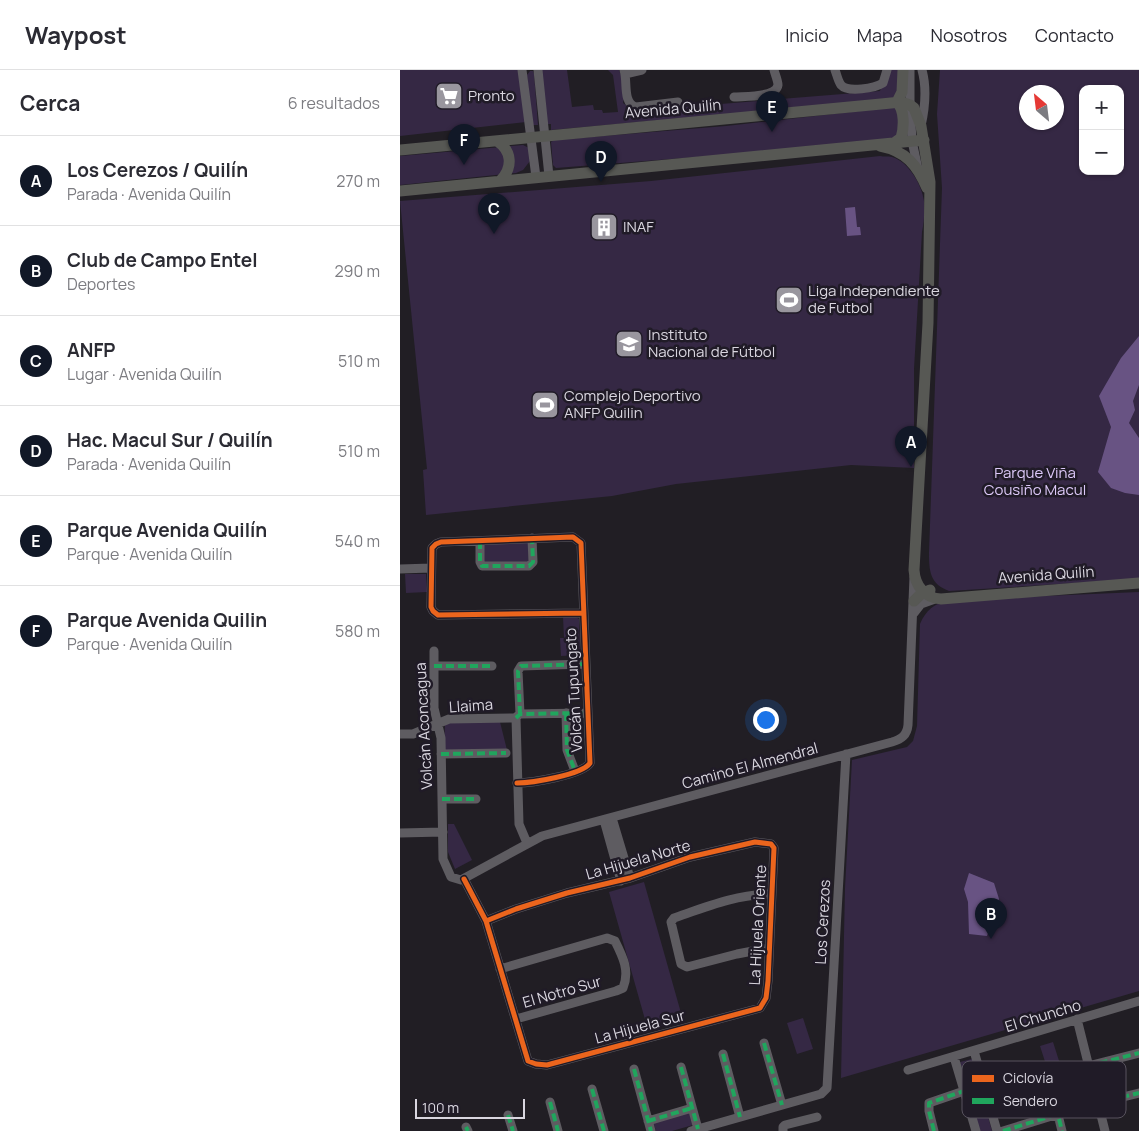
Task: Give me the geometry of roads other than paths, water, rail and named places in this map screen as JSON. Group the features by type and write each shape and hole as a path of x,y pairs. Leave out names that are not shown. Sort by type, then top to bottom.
{"main road":[{"path":"894,142 901,138 902,131 902,109 897,102 902,92 903,70"},
{"name":"Avenida Quilín","path":"400,150 897,102 910,105"},
{"path":"910,105 916,113 921,126 918,140 930,182 928,323 914,577 930,593"},
{"path":"400,191 918,140"},
{"path":"497,141 506,149 509,158 508,170 501,180"},
{"path":"871,145 886,147 901,153 918,169 930,197"},
{"path":"915,557 920,575 930,593"},
{"name":"Avenida Quilín","path":"930,593 956,597 1139,584"},
{"path":"914,602 930,593"}],"street":[{"path":"522,70 536,177"},
{"path":"538,70 549,176"},
{"path":"642,70 625,72 628,100 631,106 678,102"},
{"path":"734,97 771,94 778,85 774,70"},
{"path":"834,70 842,86 848,89 878,86 883,83 886,70"},
{"path":"910,70 910,105 918,140 918,169"},
{"path":"921,126 925,97 922,70"},
{"name":"Volcán Tupungato","path":"517,783 534,782 586,768 590,760 583,614 582,545 578,539 572,537 532,538"},
{"path":"480,541 480,562 482,566 529,566 533,562 532,538 441,542 431,550 432,607 434,612 441,616 583,614"},
{"path":"400,569 431,568"},
{"name":"Camino El Almendral","path":"460,879 542,836 898,740 906,734 908,725 914,577"},
{"path":"913,616 930,593"},
{"name":"Volcán Aconcagua","path":"434,651 434,708 440,733 444,863 448,873 460,879 486,921 528,1060"},
{"path":"527,843 518,824 518,671 520,667 525,665 585,664"},
{"path":"434,666 492,666"},
{"name":"Llaima","path":"400,734 413,734 453,719 587,712"},
{"path":"566,713 567,750 575,771"},
{"path":"441,754 506,753"},
{"name":"Los Cerezos","path":"782,1105 821,1094 827,1088 846,754"},
{"name":"Volcán Aconcagua","path":"442,799 476,799"},
{"path":"608,819 626,880"},
{"path":"400,833 443,832"},
{"name":"La Hijuela Norte","path":"486,921 516,908 567,893 626,880 690,858 755,842 771,844"},
{"name":"La Hijuela Oriente","path":"760,1008 766,998 775,853 771,844"},
{"path":"769,948 687,967 681,964 671,922 674,918 731,898 772,894"},
{"name":"El Notro Sur","path":"500,969 607,938 615,941 624,960 626,979 623,988 516,1019"},
{"name":"El Chuncho","path":"908,1070 1139,1001"},
{"name":"La Hijuela Sur","path":"528,1060 536,1064 547,1065 760,1008"},
{"path":"1077,1019 1087,1061"},
{"path":"681,1067 692,1108 695,1130 709,1129 740,1117 782,1105 764,1043"},
{"path":"974,1051 977,1061"},
{"path":"1108,1061 1139,1053"},
{"path":"723,1054 740,1117"},
{"path":"954,1057 962,1084"},
{"path":"634,1069 651,1131"},
{"path":"592,1089 604,1131"},
{"path":"934,1131 929,1103 962,1092"},
{"path":"1126,1096 1139,1093"},
{"path":"550,1102 558,1131"},
{"path":"648,1121 692,1108"},
{"path":"508,1115 513,1131"},
{"path":"783,1131 782,1128 785,1125 817,1118"},
{"path":"972,1118 976,1131"},
{"path":"993,1118 997,1131"},
{"path":"1003,1131 1045,1118"},
{"path":"1058,1118 1062,1131"},
{"path":"1102,1118 1105,1131"}],"place":[{"name":"Pronto","path":"449,96"},
{"name":"Parque Avenida Quilín","path":"772,132"},
{"name":"Parque Avenida Quilin","path":"464,165"},
{"name":"Hac. Macul Sur / Quilín","path":"601,182"},
{"name":"INAF","path":"604,227"},
{"name":"ANFP","path":"494,234"},
{"name":"Liga Independiente de Futbol","path":"789,300"},
{"name":"Instituto Nacional de Fútbol","path":"629,344"},
{"name":"Complejo Deportivo ANFP Quilin","path":"545,405"},
{"name":"Los Cerezos / Quilín","path":"911,467"},
{"name":"Club de Campo Entel","path":"991,939"}],"park label":[{"name":"Parque Viña Cousiño Macul","path":"1035,482"}]}
